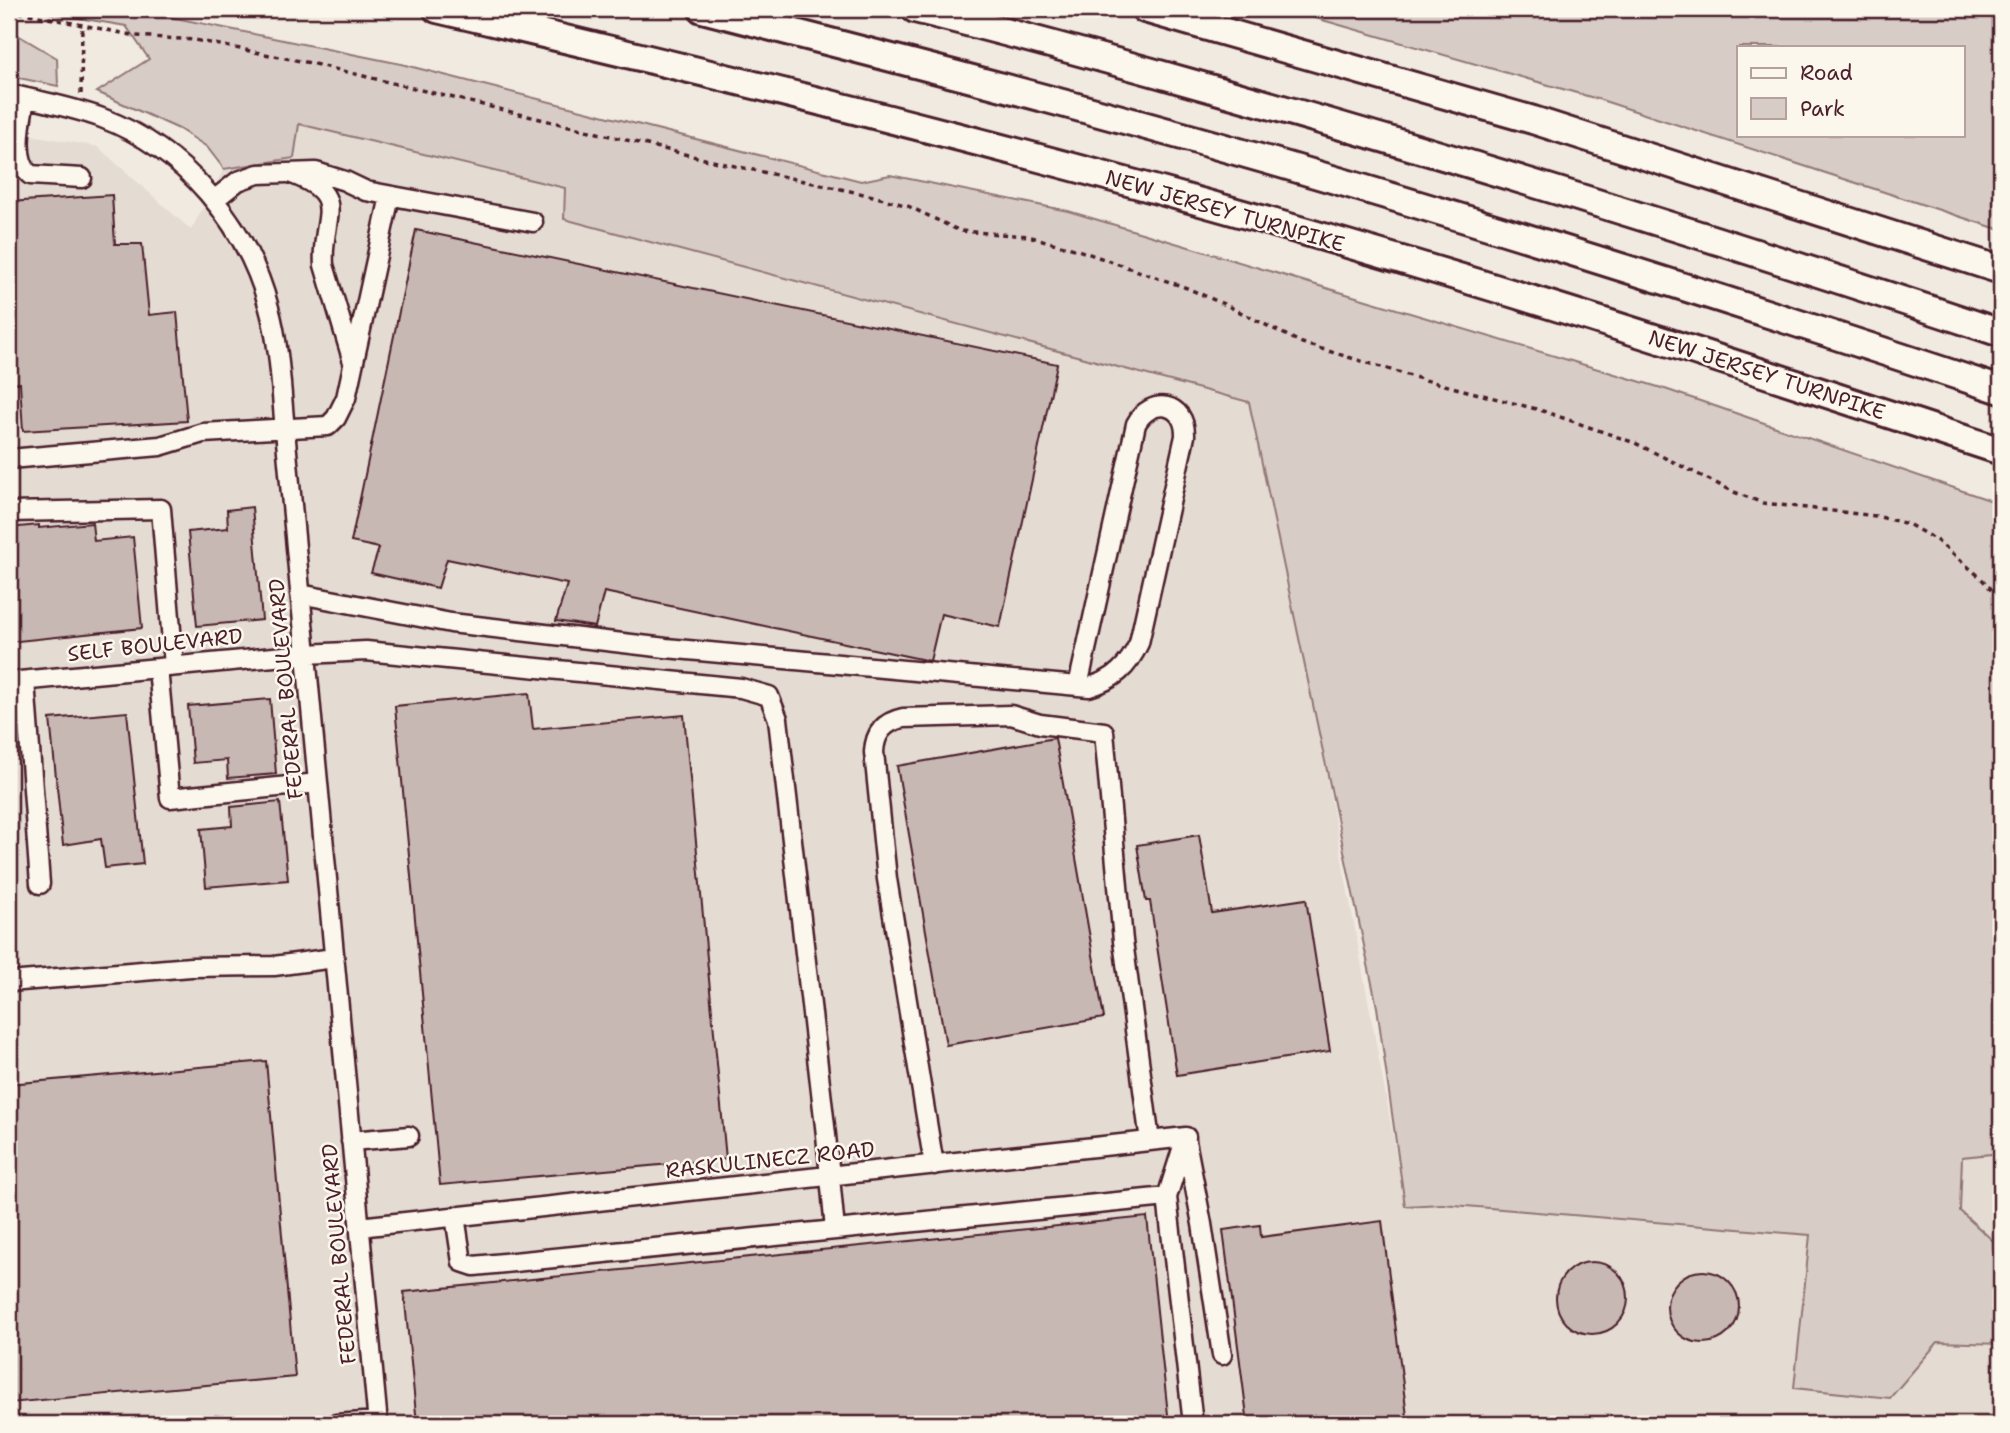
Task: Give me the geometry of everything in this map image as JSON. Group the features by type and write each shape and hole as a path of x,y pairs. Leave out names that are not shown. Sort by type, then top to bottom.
{"highway":[{"name":"NEW JERSEY TURNPIKE","path":"437,9 659,60 958,137 1263,221 1511,293 2001,451"},
{"path":"702,9 971,78 1272,162 1715,295 2001,390"},
{"path":"915,9 1279,107 1514,176 1746,248 2001,333"},
{"path":"1145,9 1534,120 2001,270"}],"street":[{"name":"FEDERAL BOULEVARD","path":"17,96 79,110 124,129 170,157 214,200 247,249 265,292 276,343 285,430 377,1422"},
{"path":"17,96 24,169 30,175 82,178"},
{"path":"214,200 238,181 258,174 316,172 366,191 533,222"},
{"path":"288,173 324,191 329,200 323,248 324,265 354,363"},
{"path":"9,459 160,446 203,433 328,426 336,418 346,398 390,195"},
{"path":"300,594 451,623 666,648 1078,686 1089,687 1105,682 1120,672 1132,659 1139,643 1185,436 1182,417 1168,408 1149,408 1142,412 1136,424 1078,686"},
{"path":"9,512 161,509 170,798 318,783"},
{"name":"SELF BOULEVARD","path":"17,682 306,654 366,651 741,688 769,696 778,719 826,1135 828,1176"},
{"path":"17,682 40,884"},
{"path":"934,1165 887,879 874,752 877,734 883,727 892,720 904,718 1011,715 1040,724 1104,732 1122,940 1150,1141"},
{"path":"9,982 191,967 274,966 334,958"},
{"path":"351,1141 409,1136"},
{"path":"1186,1137 1167,1197 1193,1424"},
{"path":"1186,1137 1222,1355"},
{"name":"RASKULINECZ ROAD","path":"359,1227 1186,1137"},
{"path":"828,1176 835,1230"},
{"path":"455,1216 462,1262 474,1266 1167,1197"},
{"path":"335,1424 377,1422"}],"path":[{"path":"9,10 136,36 195,40 310,63 721,163 873,196 908,206 960,231 1028,236 1078,250 1187,288 1301,343 1414,377 1540,410 1635,443 1734,492 1763,503 1876,516 1908,524 1936,540 1980,577 2001,600"},
{"path":"79,110 82,24"}],"shaded area":[{"path":"298,124 565,188 564,219 1249,402 1314,708 1406,1206 2001,871 2001,1424 9,1424 9,131 98,147 191,230 224,169 293,158"}],"green space":[{"path":"9,9 15,9 11,31 57,58 58,86 9,76"},
{"path":"25,9 131,9 401,64 861,181 890,175 1068,211 1665,389 2001,504 2001,1153 1962,1157 1960,1211 2001,1248 2001,1344 1938,1342 1890,1398 1794,1388 1810,1235 1442,1204 1405,1206 1377,1007 1249,402 564,219 565,188 299,124 294,158 224,169 207,147 179,129 97,92 149,59 126,26"},
{"path":"1284,9 2001,9 2001,230 1601,100"}],"building":[{"path":"112,195 115,244 142,244 149,315 177,312 187,421 23,431 20,383 9,383 9,202"},
{"path":"416,230 1057,364 1000,627 941,614 930,661 604,592 595,627 556,621 567,584 447,559 438,588 371,573 379,548 351,542"},
{"path":"252,507 262,620 197,626 188,532 228,528 227,510"},
{"path":"92,523 94,541 133,537 142,628 9,642 9,528"},
{"path":"529,693 533,729 684,715 726,1159 440,1185 395,706"},
{"path":"270,699 276,774 228,778 227,760 193,763 188,706"},
{"path":"127,712 143,864 105,868 101,839 63,845 50,719"},
{"path":"1055,738 1104,1018 946,1045 897,766"},
{"path":"280,802 288,880 206,887 201,829 232,826 231,807"},
{"path":"1199,835 1212,913 1306,899 1330,1051 1177,1075 1150,901 1146,901 1137,845"},
{"path":"266,1061 295,1377 9,1403 9,1084"},
{"path":"1147,1217 1169,1424 417,1424 404,1292"},
{"path":"1382,1221 1408,1424 1248,1424 1223,1230 1260,1225 1261,1237"},
{"path":"1599,1262 1618,1272 1626,1284 1626,1312 1618,1324 1606,1332 1585,1334 1566,1324 1558,1312 1556,1291 1566,1272 1578,1264"},
{"path":"1710,1271 1729,1281 1737,1293 1737,1321 1729,1333 1717,1341 1696,1343 1677,1333 1669,1321 1667,1300 1677,1281 1689,1273"}]}
